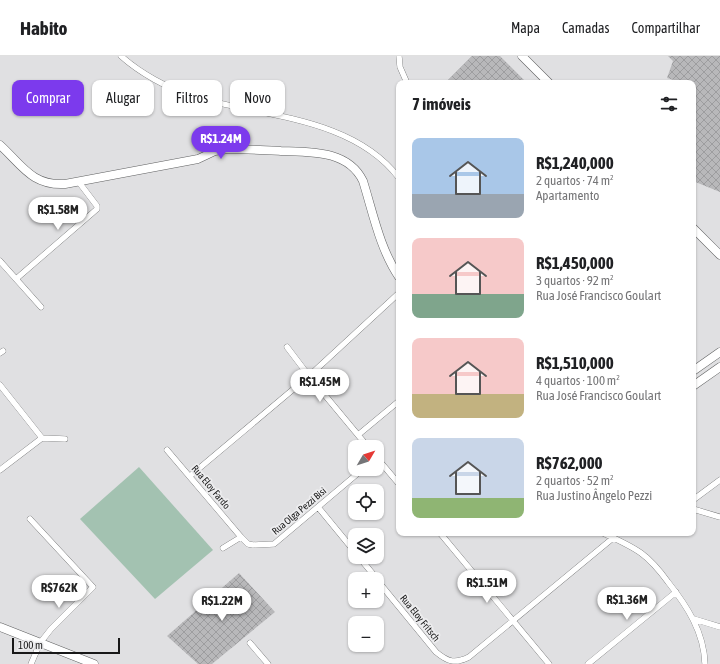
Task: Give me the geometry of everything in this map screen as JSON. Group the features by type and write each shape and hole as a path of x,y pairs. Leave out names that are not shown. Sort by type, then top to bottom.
{"main road":[{"path":"522,56 546,80"},
{"path":"1,148 35,178 45,183 56,184 198,159 214,151 228,149 312,152 330,155 345,162 358,172 363,181 388,260 396,272"},
{"path":"696,231 720,255"},
{"path":"696,369 720,352"},
{"path":"696,384 720,367"},
{"path":"0,627 94,664"}],"street":[{"path":"121,56 132,66 157,81 191,96 294,120 348,137 374,153 396,174"},
{"path":"399,56 400,67 406,80"},
{"path":"16,279 97,208 78,181"},
{"path":"0,260 41,307"},
{"path":"190,476 309,376 396,296"},
{"path":"287,347 362,440"},
{"path":"0,385 42,438"},
{"path":"358,436 396,404"},
{"path":"0,470 42,438 65,439"},
{"name":"Rua Eloy Fardo","path":"167,450 241,537"},
{"path":"384,466 396,480"},
{"name":"Rua Olga Pezzi Bisi","path":"241,537 248,544 274,544 355,476"},
{"path":"696,498 720,480"},
{"path":"318,507 348,543"},
{"path":"696,510 720,517"},
{"path":"30,519 93,587 51,629 40,643 31,664"},
{"path":"442,536 549,664"},
{"path":"609,536 641,553 656,566 685,603 694,619 702,644 705,664"},
{"path":"223,548 241,537"},
{"path":"513,621 613,538"},
{"name":"Rua Eloy Fritsch","path":"365,564 371,572"},
{"name":"Rua Eloy Fritsch","path":"384,588 436,652 446,660 461,661 469,657 513,621"},
{"path":"588,664 676,592"},
{"path":"694,619 720,627"},
{"path":"250,643 268,664"}],"green space":[{"path":"139,467 213,550 155,599 80,519"}],"building":[{"path":"472,56 500,56 524,80 448,80"},
{"path":"668,56 720,56 720,192 696,182 696,80 674,80 667,78 673,61"},
{"path":"239,573 275,612 212,664 198,664 167,636"}]}
